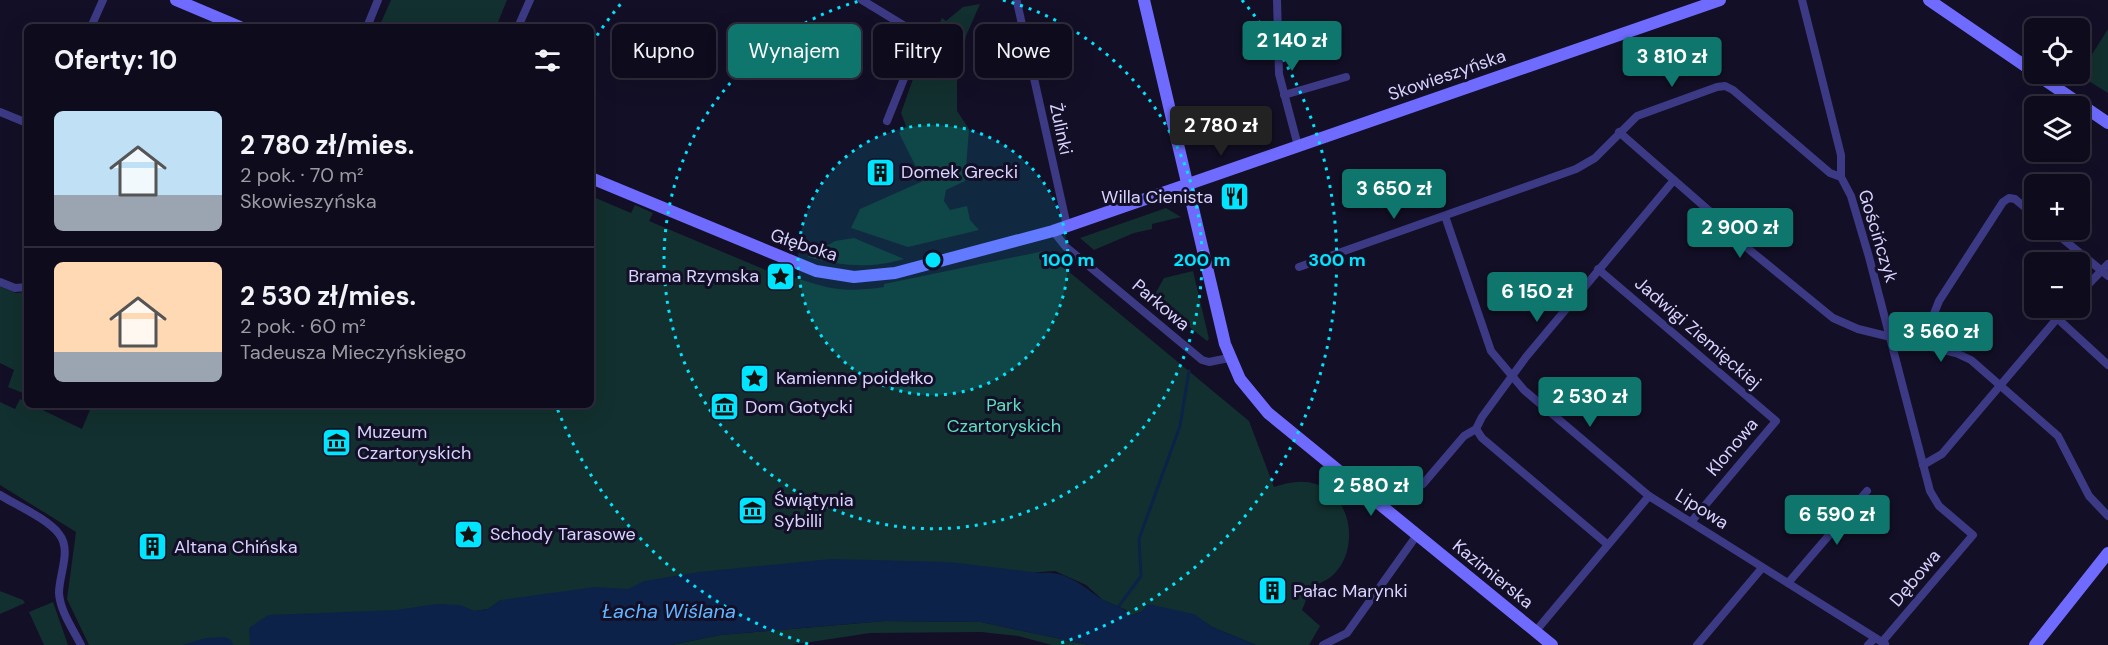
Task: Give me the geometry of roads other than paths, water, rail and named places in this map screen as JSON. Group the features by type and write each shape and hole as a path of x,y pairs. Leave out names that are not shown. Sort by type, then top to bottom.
{"main road":[{"path":"176,0 233,24"},
{"name":"Kazimierska","path":"1143,0 1229,358 1240,380 1257,403 1552,645"},
{"name":"Skowieszyńska","path":"1186,185 1720,0"},
{"path":"1929,0 2024,65"},
{"path":"2051,84 2108,123"},
{"name":"Głęboka","path":"594,179 794,263 834,275 854,277 895,273 1053,231 1186,185"},
{"path":"2035,645 2108,554"}],"street":[{"path":"92,24 103,0"},
{"path":"368,24 378,0"},
{"path":"519,24 530,0"},
{"path":"862,0 921,36 887,121"},
{"path":"1277,0 1279,21 1277,57 1298,146"},
{"name":"Gościńczyk","path":"1802,0 1841,154 1841,177 1854,202 1923,465 1935,501 1973,535"},
{"name":"Żulinki","path":"1017,2 1067,226"},
{"path":"1284,94 1346,77"},
{"path":"1299,267 1587,164 1619,132 1646,111 1717,87 1725,86 1830,173 1841,177"},
{"path":"0,112 24,122"},
{"path":"1619,132 1746,247 1820,309 1858,330 1922,344 1971,360 2058,436 2089,496 2108,516"},
{"path":"1423,484 1464,436 1476,429 1482,417 1526,357 1674,180"},
{"path":"1922,344 1939,301 2009,198 2024,207"},
{"path":"1445,216 1465,270 1487,343 1512,378 1649,496"},
{"name":"Parkowa","path":"1053,231 1066,247 1202,360 1209,362 1229,358"},
{"path":"2066,240 2106,270 2090,284"},
{"name":"Jadwigi Ziemięckiej","path":"1598,269 1776,421"},
{"path":"0,282 15,288 24,287"},
{"path":"1923,465 1942,454 2057,318 2108,365"},
{"name":"Klonowa","path":"1691,522 1776,421"},
{"path":"1476,429 1482,438 1607,544"},
{"path":"1788,583 1867,491"},
{"path":"0,495 51,527 63,540 65,552 59,594 64,612 81,645"},
{"name":"Lipowa","path":"1535,632 1649,496 1878,642"},
{"path":"1323,645 1347,633 1417,535"},
{"name":"Dębowa","path":"1878,642 1973,535"},
{"path":"1697,645 1762,568"}],"water":[{"name":"Łacha Wiślana","path":"831,559 949,562 1059,574 1074,580 1121,608 1130,616 1141,612 1148,604 1194,614 1212,627 1256,645 1089,645 981,622 885,621 720,635 671,645 250,645 249,628 268,615 396,610 437,604 460,605 475,611 488,609 501,600 595,587 628,589 644,581 699,572"},
{"path":"225,637 231,640 233,645 182,645 206,638"}],"waterway":[{"path":"1119,606 1141,576 1139,539 1180,426 1189,371"}],"place":[{"name":"Domek Grecki","path":"880,172"},
{"name":"Willa Cienista","path":"1234,197"},
{"name":"Brama Rzymska","path":"780,276"},
{"name":"Kamienne poidełko","path":"755,378"},
{"name":"Dom Gotycki","path":"724,407"},
{"name":"Muzeum Czartoryskich","path":"336,442"},
{"name":"Świątynia Sybilli","path":"753,510"},
{"name":"Schody Tarasowe","path":"469,534"},
{"name":"Altana Chińska","path":"153,547"},
{"name":"Pałac Marynki","path":"1272,591"}],"park label":[{"name":"Park Czartoryskich","path":"1004,415"}]}
